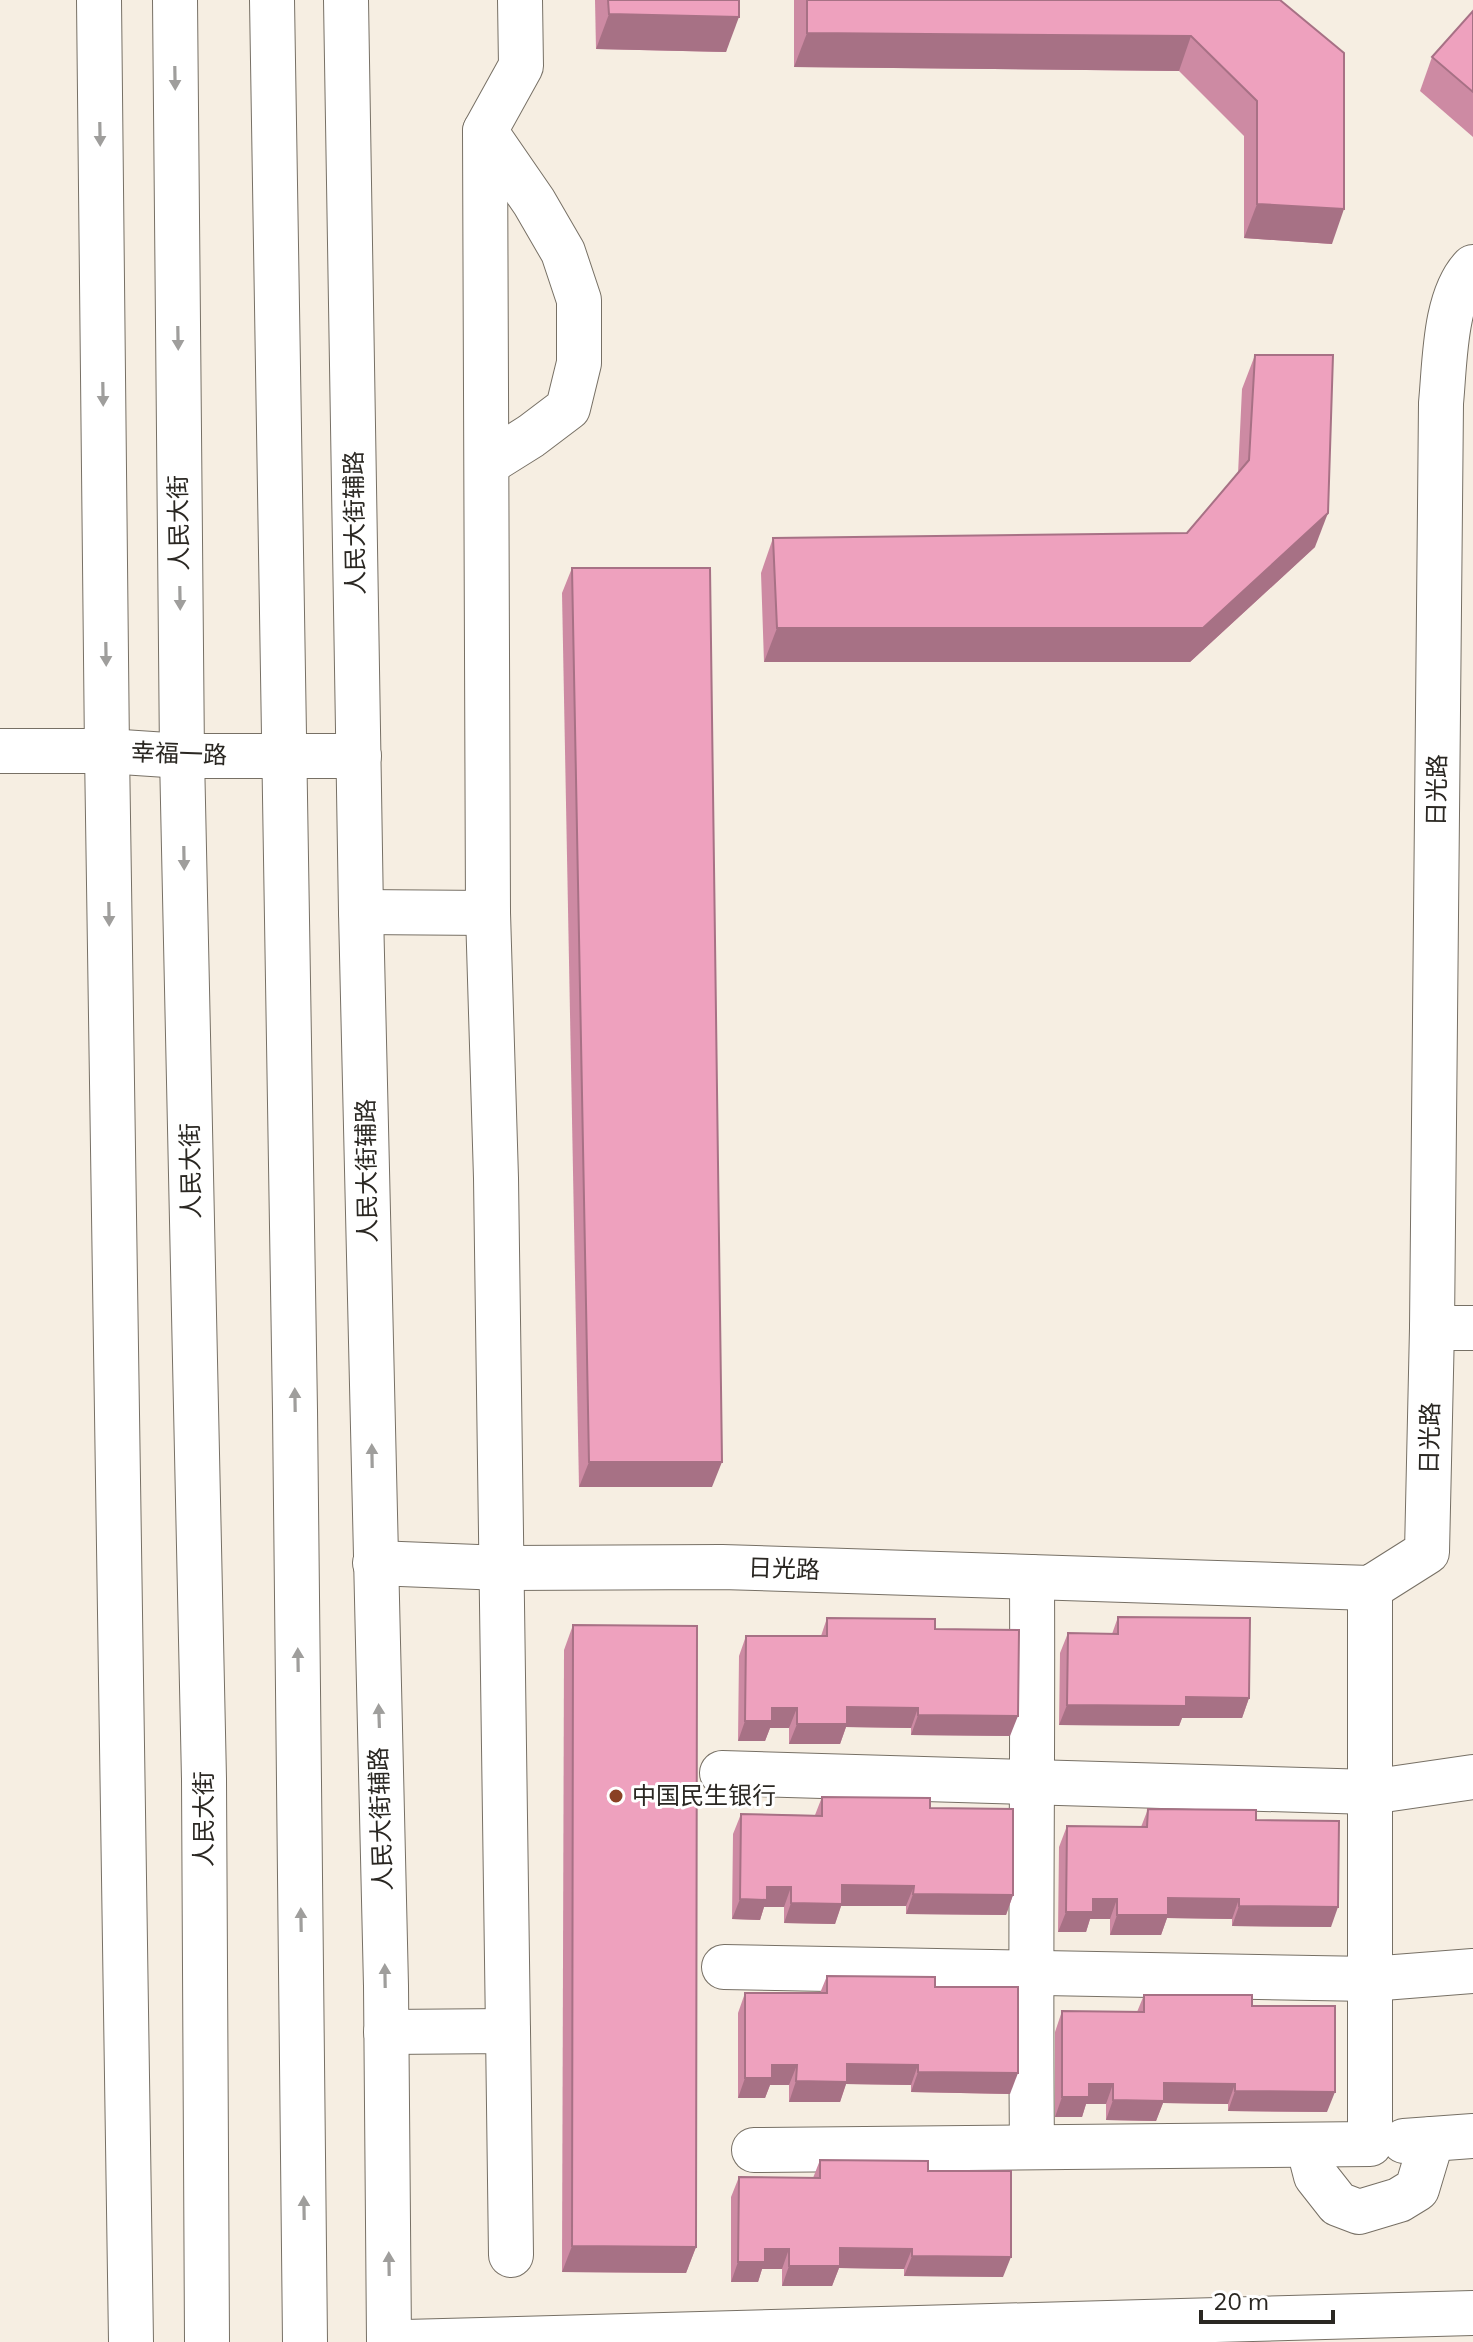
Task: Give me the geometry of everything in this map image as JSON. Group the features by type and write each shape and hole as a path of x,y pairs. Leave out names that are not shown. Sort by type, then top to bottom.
{"main road":[{"path":"99,0 131,2342"},
{"name":"人民大街","path":"175,0 182,756 204,1779 207,2342"},
{"path":"272,0 295,1410 305,2342"},
{"name":"人民大街辅路","path":"346,0 361,912 386,2032 389,2342"},
{"path":"511,2255 497,1194 488,913 485,131 521,66 520,0"},
{"path":"485,131 534,202 563,252 579,300 579,363 568,408 488,463"},
{"name":"日光路","path":"375,1563 503,1568 722,1567 1370,1588 1427,1552 1453,1328 1441,403 1449,324 1464,276 1473,267"},
{"name":"幸福一路","path":"0,751 107,751 182,756 359,756"},
{"path":"361,912 488,913"},
{"path":"1032,1577 1032,2147"},
{"path":"1370,1588 1370,2144"},
{"path":"722,1773 1370,1792 1473,1777"},
{"path":"724,1967 1370,1979 1473,1971"},
{"path":"386,2032 508,2031"},
{"path":"1308,2145 1316,2176 1338,2204 1359,2212 1399,2200 1417,2189 1452,2138"},
{"path":"754,2150 1370,2144 1452,2138"},
{"path":"405,2342 1473,2313"}],"building":[{"path":"608,0 739,0 739,17 609,14"},
{"path":"807,0 1280,0 1344,53 1344,209 1257,204 1257,101 1191,36 807,33"},
{"path":"1473,11 1473,92 1432,57"},
{"path":"1255,355 1333,355 1328,513 1203,628 777,628 773,538 1187,533 1249,460"},
{"path":"572,568 710,568 722,1462 589,1462"},
{"path":"1118,1617 1250,1618 1249,1698 1186,1697 1186,1706 1067,1705 1068,1633 1118,1634"},
{"path":"827,1618 935,1619 935,1629 1019,1630 1018,1716 918,1715 918,1708 847,1707 847,1724 797,1724 797,1708 772,1708 772,1721 745,1721 746,1636 827,1636"},
{"path":"573,1625 697,1626 696,2247 572,2246"},
{"path":"822,1797 930,1798 930,1808 1013,1809 1013,1895 913,1894 914,1886 842,1885 842,1904 791,1903 791,1887 767,1887 767,1900 740,1899 741,1814 822,1816"},
{"path":"1148,1809 1256,1810 1256,1820 1339,1821 1338,1907 1239,1906 1239,1899 1168,1898 1168,1915 1117,1915 1117,1899 1093,1899 1093,1912 1066,1912 1067,1826 1147,1827"},
{"path":"827,1976 935,1977 935,1987 1018,1987 1018,2073 918,2072 918,2065 847,2064 847,2082 796,2081 797,2065 772,2065 772,2078 745,2078 745,1993 827,1993"},
{"path":"1144,1995 1252,1995 1252,2006 1335,2006 1335,2092 1235,2091 1235,2084 1164,2083 1164,2101 1113,2100 1113,2084 1089,2084 1089,2097 1062,2097 1062,2011 1144,2012"},
{"path":"820,2160 928,2161 928,2171 1011,2171 1011,2257 912,2256 912,2249 840,2248 840,2266 789,2266 789,2249 765,2249 765,2262 738,2262 739,2177 820,2178"}],"place":[{"name":"中国民生银行","path":"616,1796"}]}
